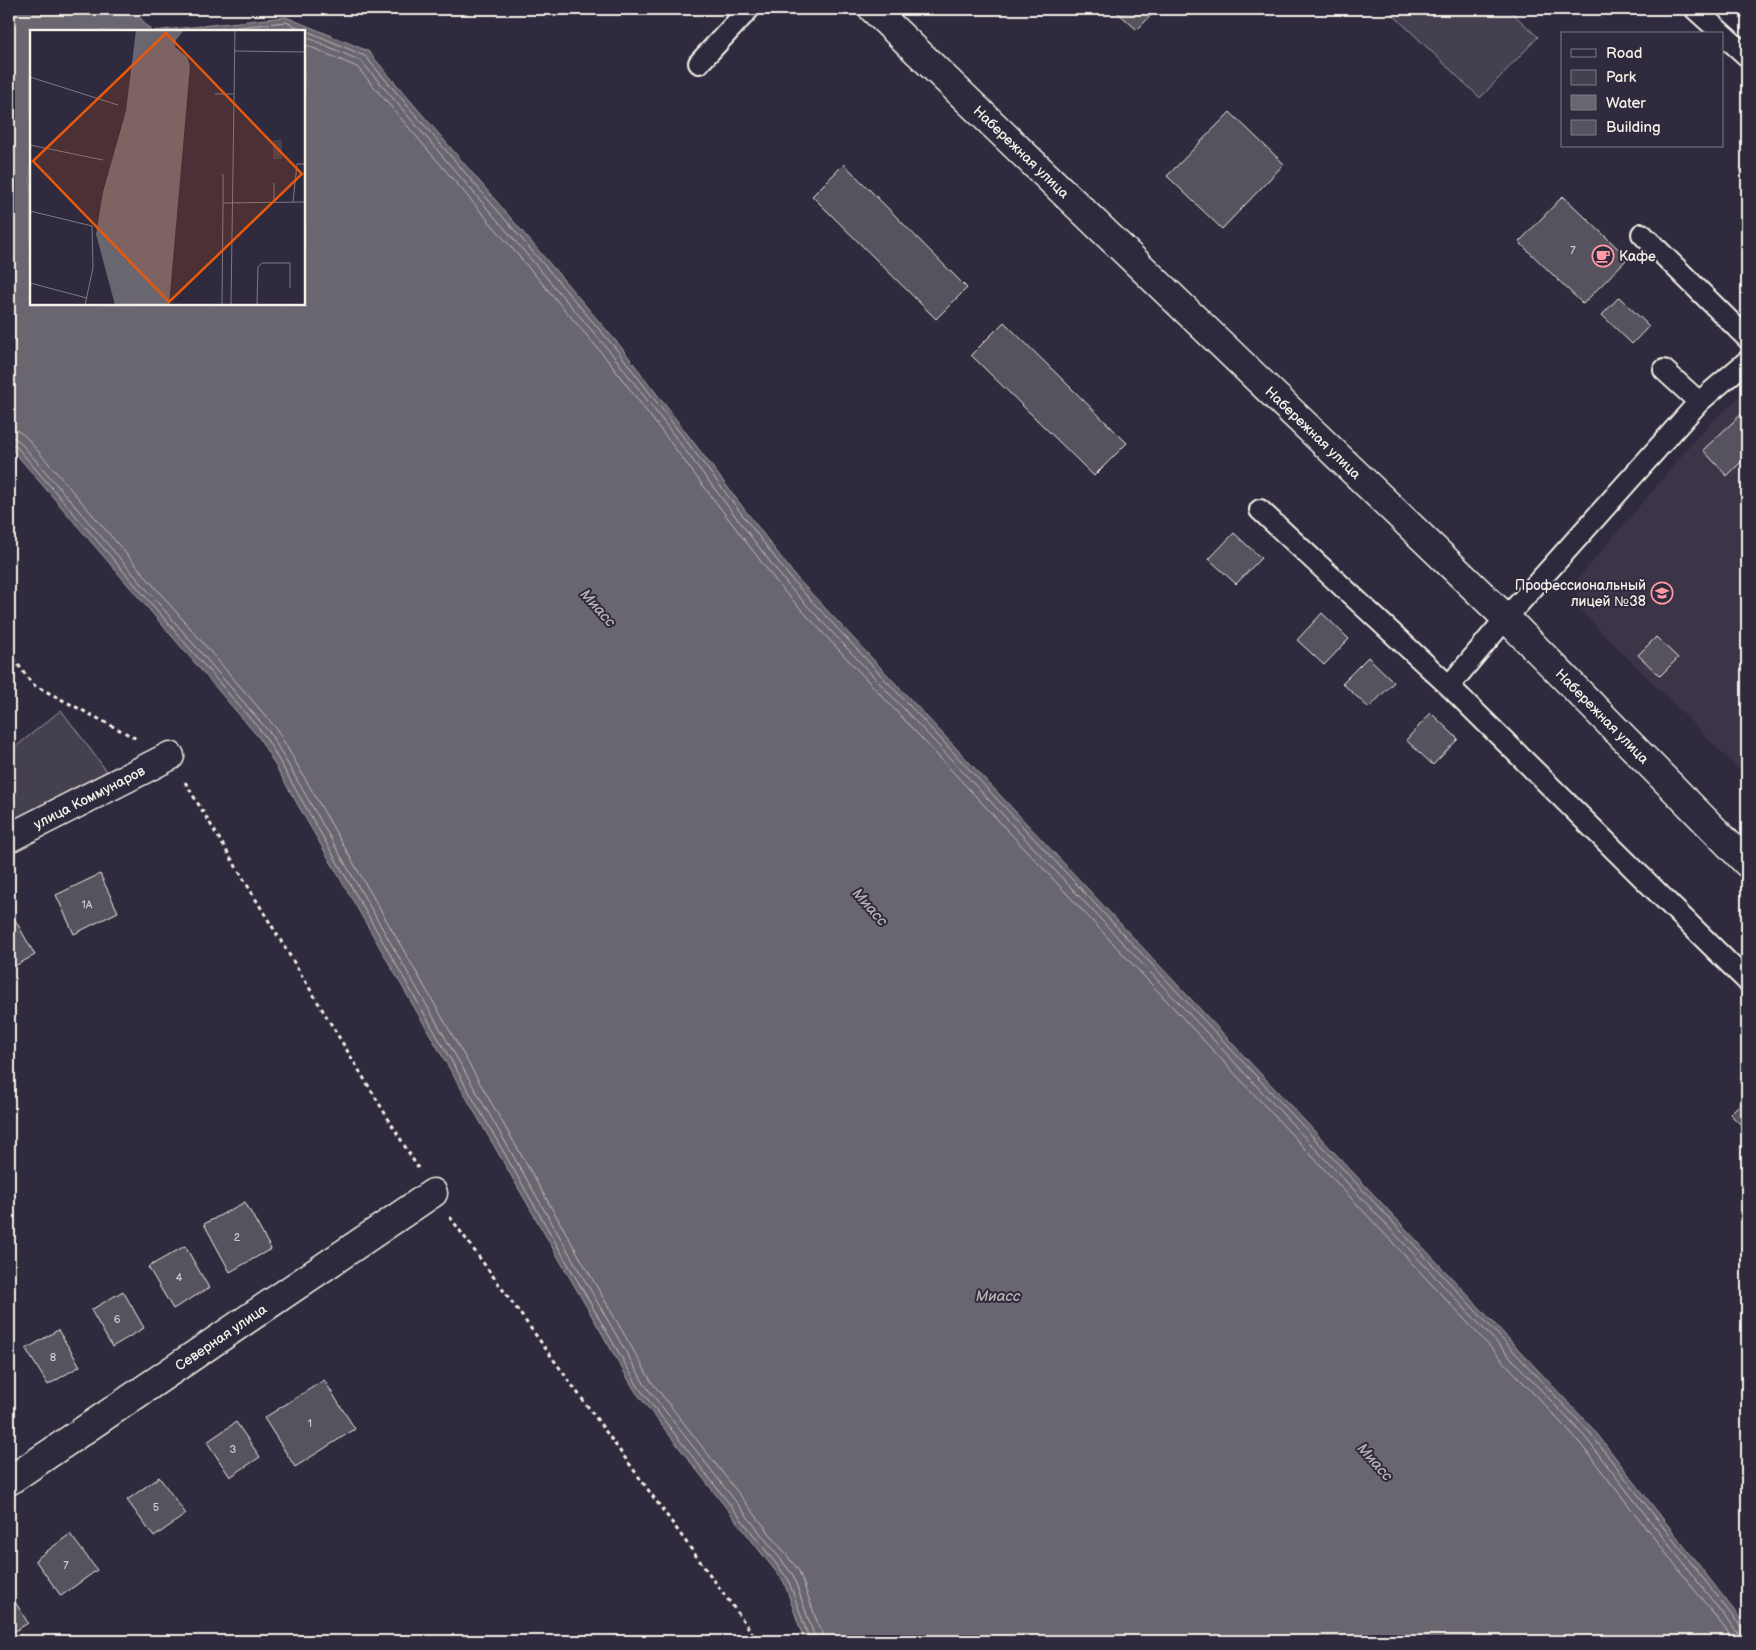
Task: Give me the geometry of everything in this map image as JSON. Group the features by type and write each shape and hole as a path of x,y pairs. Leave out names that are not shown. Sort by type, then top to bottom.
{"street":[{"name":"Набережная улица","path":"873,9 1506,618 1747,863"},
{"name":"улица Коммунаров","path":"9,838 170,756"},
{"name":"Северная улица","path":"9,1481 433,1193"}],"lane":[{"path":"699,62 749,9"},
{"path":"1696,9 1721,32"},
{"path":"1724,35 1747,56"},
{"path":"1642,234 1747,338"},
{"path":"1449,686 1506,618 1699,402 1747,361"},
{"path":"1664,370 1699,402"},
{"path":"1260,510 1449,686 1747,981"}],"path":[{"path":"9,652 32,684 170,756 433,1193 758,1641"}],"shaded area":[{"name":"Профессиональный лицей №38","path":"1747,389 1747,778 1577,607 1577,580 1705,428"}],"green space":[{"path":"1387,9 1508,9 1538,37 1480,98"},
{"path":"61,710 111,777 9,827 9,752"}],"water":[{"name":"Миасс","path":"9,9 133,9 150,30 30,30 30,305 305,305 305,30 163,30 286,17 368,51 621,347 796,577 1594,1430 1747,1627 1747,1641 807,1641 803,1637 784,1582 635,1391 260,739 9,446"}],"building":[{"path":"1114,9 1157,9 1137,30"},
{"path":"1735,9 1747,9 1747,21"},
{"path":"1230,112 1284,164 1222,229 1167,176"},
{"path":"844,164 967,288 936,319 812,196"},
{"path":"1563,196 1628,258 1583,304 1519,242"},
{"path":"1619,297 1649,326 1632,344 1602,315"},
{"path":"1004,322 1127,443 1094,476 971,355"},
{"path":"1747,409 1747,456 1727,476 1703,450"},
{"path":"1234,533 1261,558 1236,584 1209,559"},
{"path":"1322,613 1349,639 1324,665 1297,640"},
{"path":"1656,637 1678,658 1660,676 1638,655"},
{"path":"1368,657 1394,682 1369,708 1342,683"},
{"path":"1431,713 1458,739 1433,765 1406,740"},
{"path":"100,874 118,912 74,934 56,895"},
{"path":"14,918 35,955 9,969 9,921"},
{"path":"1747,1097 1747,1131 1730,1114"},
{"path":"245,1202 271,1249 230,1272 204,1224"},
{"path":"185,1246 209,1288 173,1309 148,1267"},
{"path":"123,1291 144,1328 112,1347 91,1310"},
{"path":"58,1330 80,1366 48,1385 26,1349"},
{"path":"324,1380 355,1429 295,1467 264,1418"},
{"path":"236,1422 260,1457 230,1477 207,1442"},
{"path":"159,1477 186,1514 154,1537 127,1500"},
{"path":"70,1534 97,1570 61,1596 35,1560"},
{"path":"9,1592 28,1623 9,1635"}],"place":[{"name":"Кафе","path":"1603,256"},
{"name":"Профессиональный лицей №38","path":"1662,593"}]}
